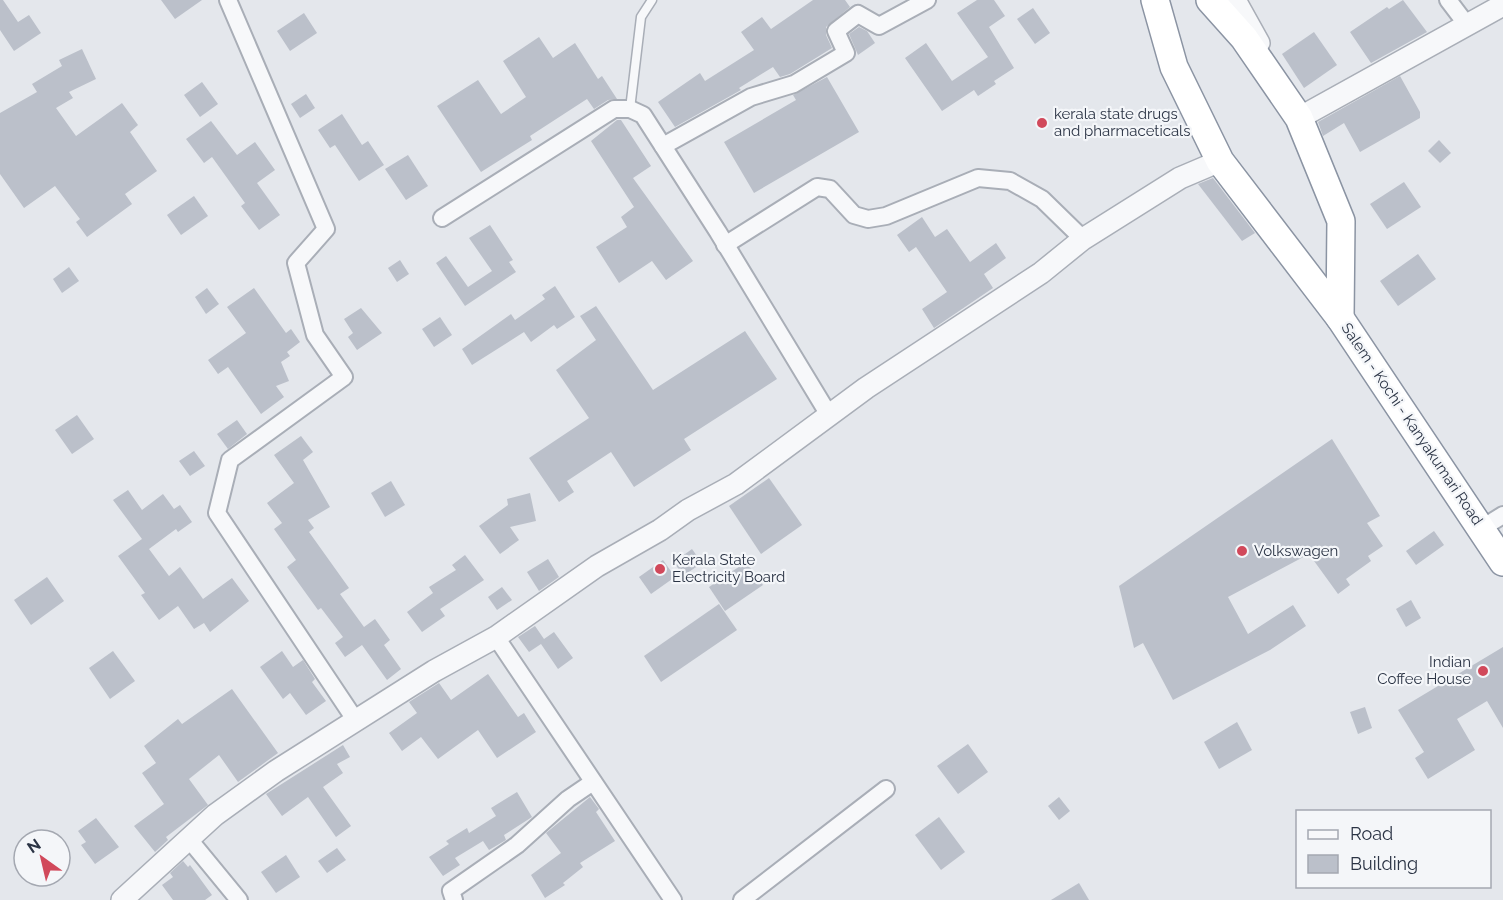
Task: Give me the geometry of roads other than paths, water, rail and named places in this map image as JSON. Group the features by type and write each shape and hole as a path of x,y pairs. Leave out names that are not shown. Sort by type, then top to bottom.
{"highway":[{"name":"Salem - Kochi - Kanyakumari Road","path":"1155,0 1174,68 1220,161 1492,521 1503,562"},
{"path":"1210,0 1244,39 1299,118 1341,221 1340,318"}],"street":[{"path":"228,0 326,229 296,263 315,335 344,377 230,460 217,513 357,720"},
{"path":"858,0 867,19"},
{"path":"663,146 751,97 794,84 846,53 836,31 858,14 879,26 927,0"},
{"path":"1235,0 1299,118 1503,5"},
{"path":"1448,0 1467,25"},
{"path":"442,218 614,110 630,109 643,115 829,415"},
{"path":"122,900 188,838 256,785 434,671 496,637 597,566 660,530 688,510 736,484 829,415 1041,273 1083,239 1179,178 1220,161"},
{"path":"725,245 817,187 831,189 854,215 868,219 886,216 978,178 1010,181 1042,198 1083,239"},
{"path":"496,637 673,900"},
{"path":"454,900 451,891 517,845 568,799 593,782"},
{"path":"741,900 886,789"},
{"path":"188,838 239,900"}],"lane":[{"path":"630,109 641,17 652,0"}],"place":[{"name":"kerala state drugs and pharmaceticals","path":"1042,123"},
{"name":"Volkswagen","path":"1242,551"},
{"name":"Kerala State Electricity Board","path":"660,569"},
{"name":"Indian Coffee House","path":"1483,671"}]}
